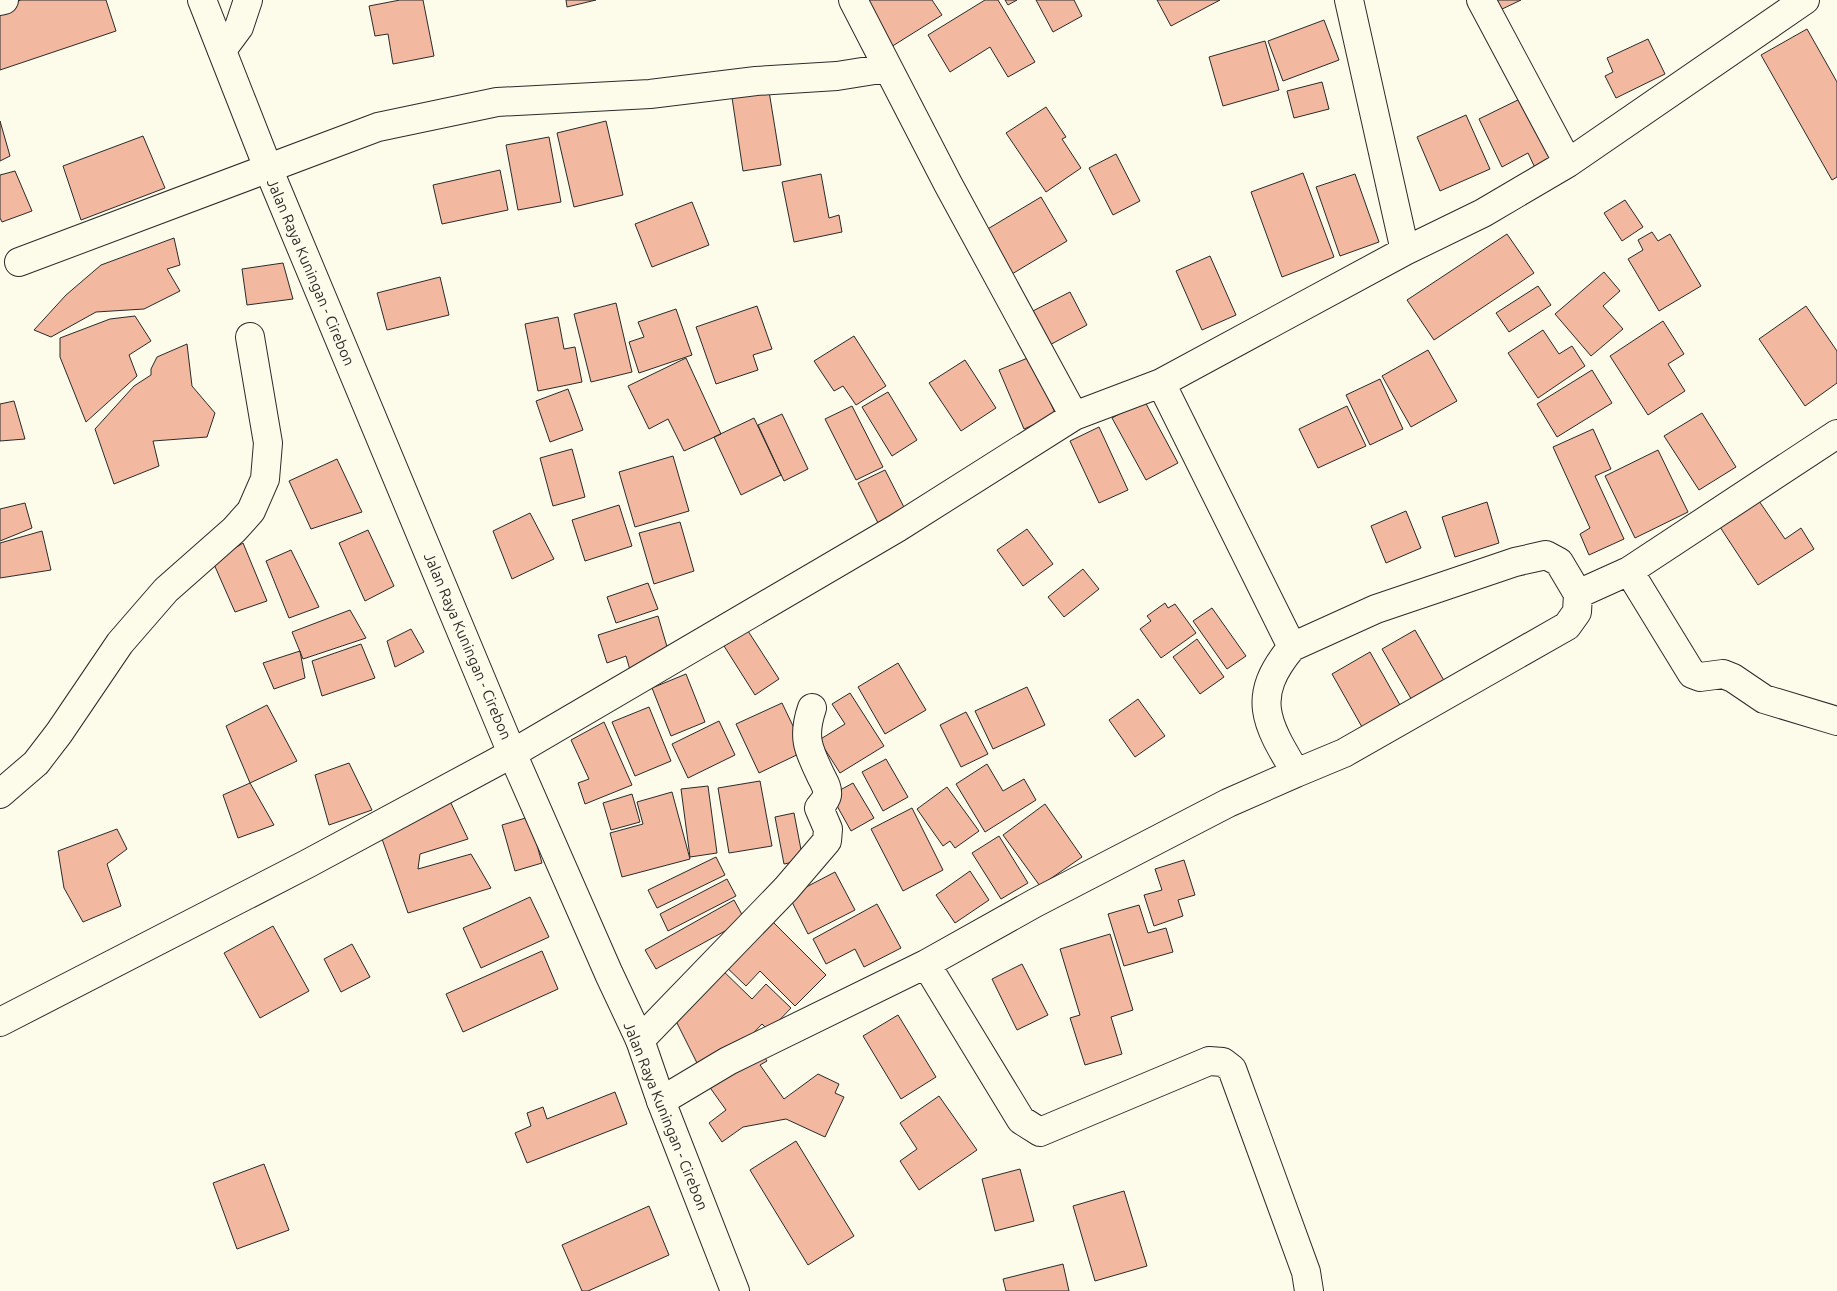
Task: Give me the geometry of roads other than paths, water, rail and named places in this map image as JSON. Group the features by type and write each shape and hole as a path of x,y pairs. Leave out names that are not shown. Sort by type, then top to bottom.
{"main road":[{"path":"0,2 4,0"},
{"name":"Jalan Raya Kuningan - Cirebon","path":"202,0 268,168 513,753 635,1032 735,1291"},
{"path":"222,50 239,27 248,0"},
{"path":"852,0 932,155 1074,416"},
{"path":"1349,0 1405,251"},
{"path":"1481,0 1568,163"},
{"path":"0,1022 308,864 513,753 897,528 1074,416 1161,383 1405,251 1483,212 1568,163 1805,0"},
{"path":"19,262 378,127 497,102 650,94 756,81 837,76 887,68"},
{"path":"0,794 36,763 59,733 120,643 166,590 234,530 251,511 265,479 268,443 250,337"},
{"path":"1161,383 1292,647"},
{"path":"1578,594 1629,571 1837,434"},
{"path":"661,1100 728,1061 926,964 1035,903 1219,808 1344,753 1567,626 1577,612 1578,594 1559,562 1546,555 1515,562 1376,609 1292,647 1279,663 1270,682 1266,701 1272,734 1296,773"},
{"path":"1629,571 1692,674 1700,677 1723,674 1733,678 1764,699 1837,720"},
{"path":"635,1032 786,889 827,841 828,829 819,808 826,798 826,787 810,754 806,739 806,724 812,708"},
{"path":"926,964 1021,1120 1040,1132 1209,1061 1223,1062 1232,1069 1306,1272 1309,1291"}]}
